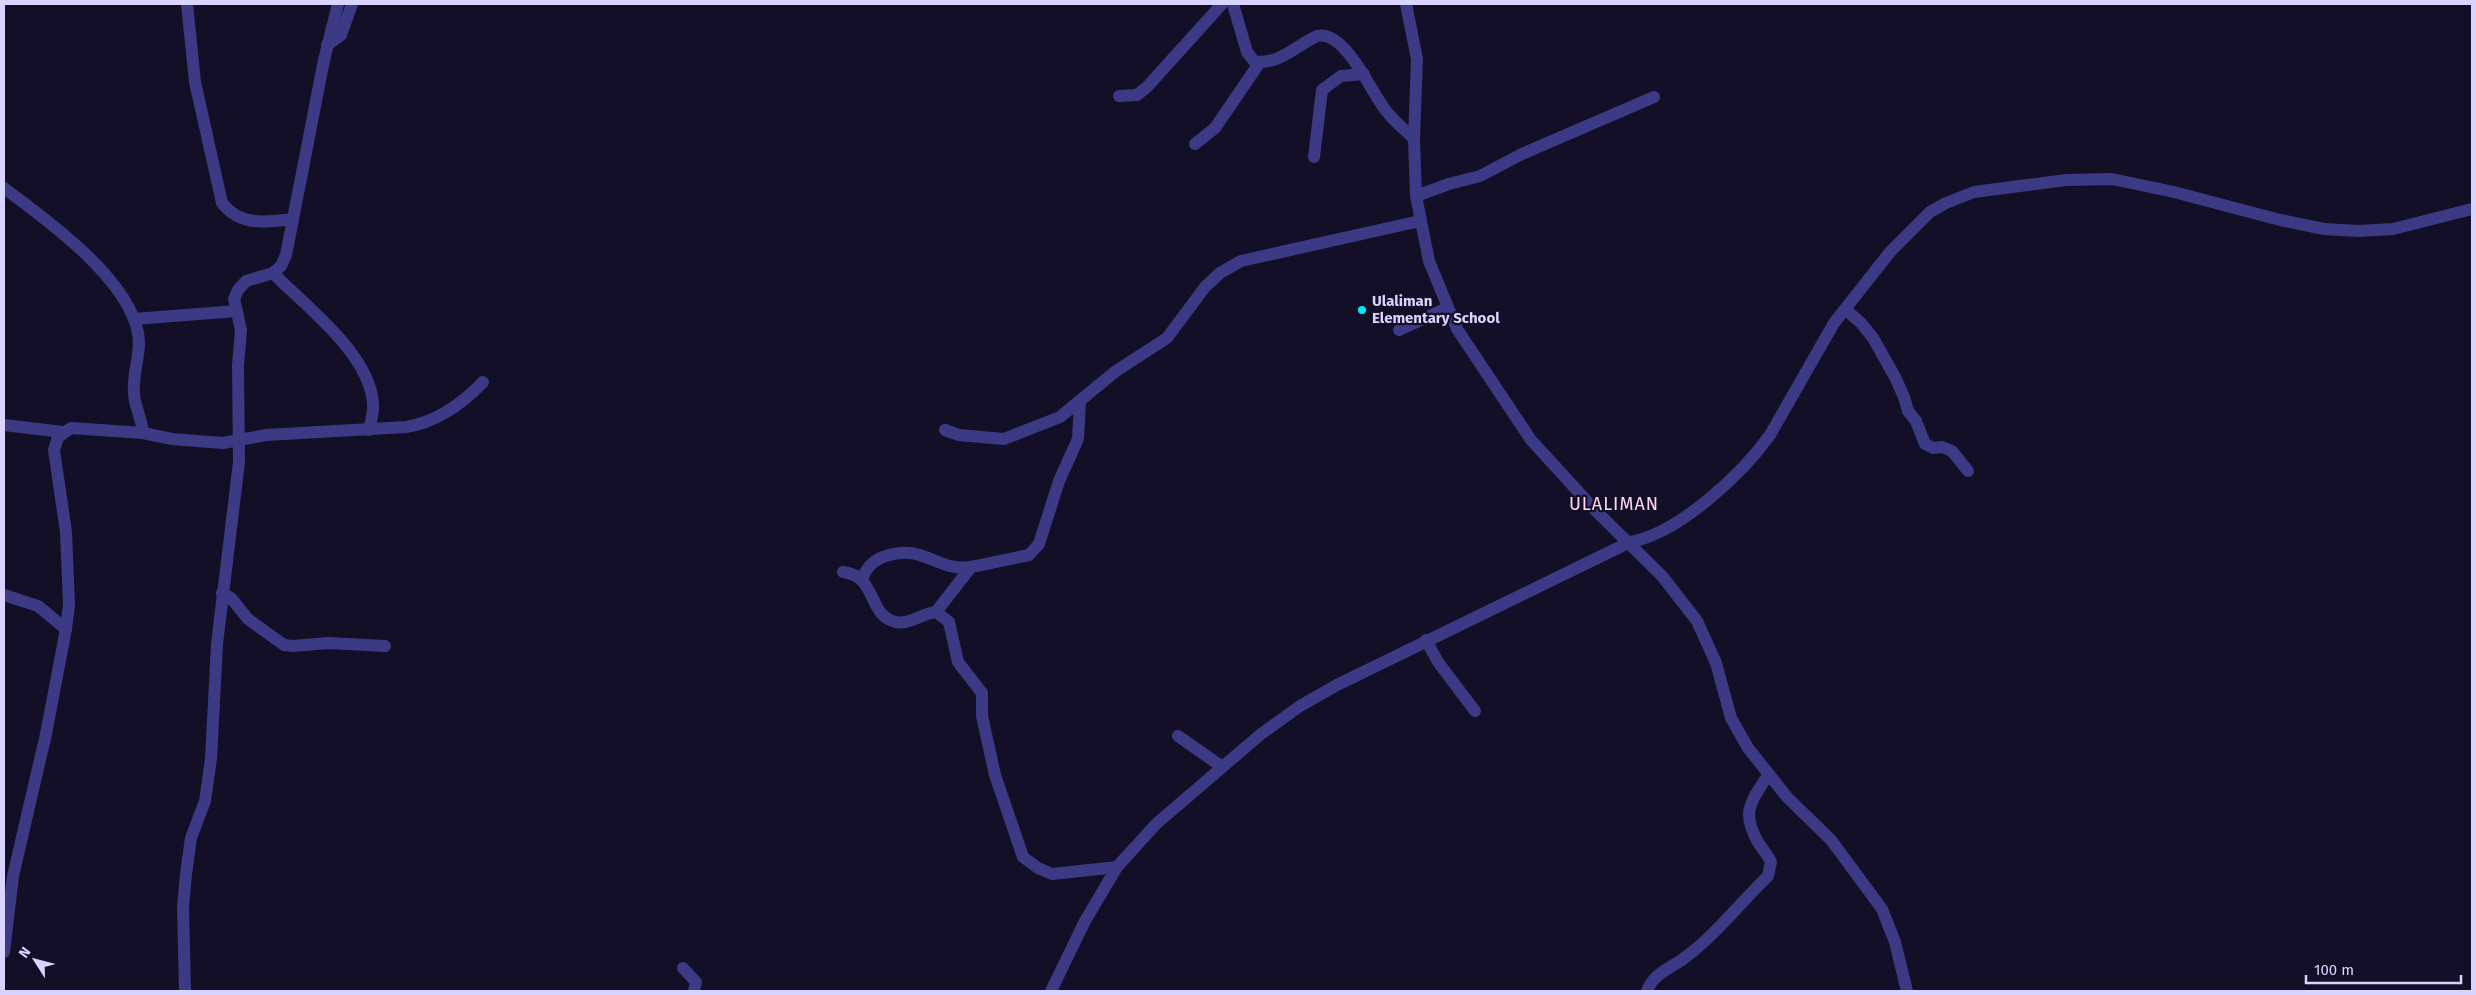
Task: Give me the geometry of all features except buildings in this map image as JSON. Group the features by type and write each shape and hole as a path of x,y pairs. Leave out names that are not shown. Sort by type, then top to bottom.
{"street":[{"path":"188,4 195,82 222,204 228,211 246,220 258,222 293,218"},
{"path":"185,991 182,907 190,845 205,801 211,759 222,593 236,493 240,440 238,366 241,330 235,295 243,283 249,279 273,273 281,266 286,255 327,45 338,4"},
{"path":"327,45 341,35 352,4"},
{"path":"1119,96 1137,95 1153,82 1222,4"},
{"path":"1233,4 1250,58 1260,62 1283,56 1312,38 1323,35 1337,42 1364,74 1387,113 1414,139"},
{"path":"1406,4 1417,59 1414,139 1416,196 1429,261 1447,308 1472,353 1531,440 1597,512 1630,542 1662,576 1697,621 1716,663 1731,718 1748,748 1801,814 1831,840 1882,908 1895,942 1907,991"},
{"path":"1196,144 1215,128 1260,62"},
{"path":"1314,157 1322,90 1341,76 1364,74"},
{"path":"1416,196 1455,182 1480,176 1522,154 1654,97"},
{"path":"1051,991 1085,922 1117,867 1156,824 1221,766 1300,706 1426,640 1630,542 1651,538 1692,512 1760,450 1789,404 1834,323 1890,252 1930,212 1946,202 1991,188 2066,180 2112,180 2174,192 2324,230 2358,232 2393,229 2472,209"},
{"path":"4,188 31,208 109,277 130,308 140,342 134,393 143,433"},
{"path":"944,430 959,435 1004,439 1060,417 1116,371 1172,333 1205,287 1232,265 1241,261 1420,220"},
{"path":"273,273 306,306 336,332 362,371 373,404 369,430"},
{"path":"1399,330 1447,308"},
{"path":"1845,309 1861,323 1873,338 1895,377 1908,411 1916,421 1925,444 1933,448 1942,447 1952,450 1968,471"},
{"path":"134,319 237,311"},
{"path":"4,952 13,876 46,734 69,605 66,532 54,450 56,442 63,432 71,428 83,428 143,433 198,442 419,425 446,413 471,395 483,382"},
{"path":"862,579 872,563 879,558 903,551 926,556 952,568 1029,555 1038,544 1060,481 1078,439 1080,402"},
{"path":"4,425 63,432"},
{"path":"843,572 851,573 862,579 881,614 888,620 904,622 936,612 971,566"},
{"path":"222,593 231,598 238,610 248,619 284,645 328,643 385,646"},
{"path":"4,595 33,604 47,611 66,629"},
{"path":"47,611 69,605"},
{"path":"936,612 949,622 958,662 982,693 982,716 995,775 1023,857 1038,868 1052,874 1117,867"},
{"path":"1426,640 1438,662 1475,711"},
{"path":"1178,736 1221,766"},
{"path":"1647,991 1652,980 1700,946 1768,876 1771,862 1756,838 1748,818 1748,810 1752,799 1770,774"},
{"path":"683,968 696,982 694,991"}],"place":[{"name":"Ulaliman Elementary School","path":"1362,310"}],"district":[{"name":"ULALIMAN","path":"1614,504"}]}
